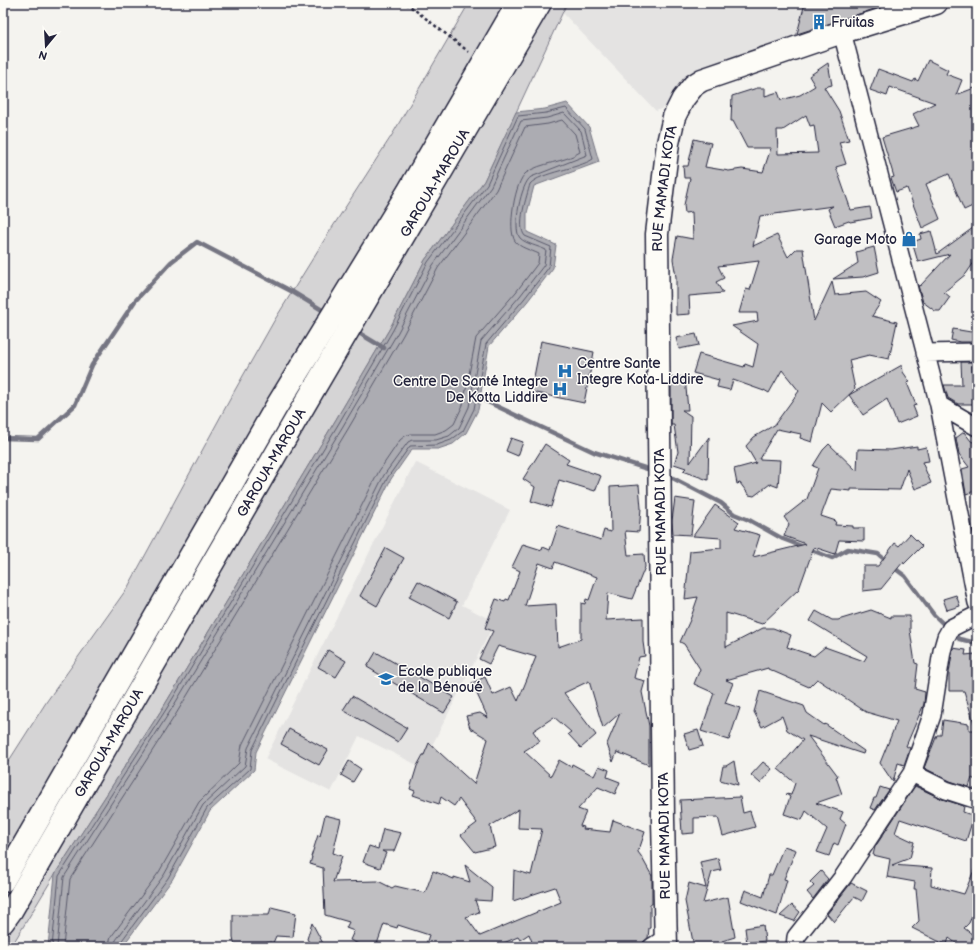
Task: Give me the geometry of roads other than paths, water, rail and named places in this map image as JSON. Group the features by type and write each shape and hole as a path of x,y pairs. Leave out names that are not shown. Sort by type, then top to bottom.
{"main road":[{"name":"GAROUA-MAROUA","path":"3,881 274,409 404,199 518,3"},
{"name":"GAROUA-MAROUA","path":"3,922 11,911 540,3"},
{"path":"842,32 936,3"},
{"name":"RUE MAMADI KOTA","path":"662,944 663,820 657,234 668,143 682,99 694,85 702,80 842,32"}],"street":[{"path":"842,32 939,405 977,603"},
{"path":"925,353 977,352"},
{"path":"939,405 977,428"},
{"path":"795,947 796,937 843,876 912,773 932,715 942,651 946,637 951,628 977,615"},
{"path":"912,773 946,790 977,800"}],"water":[{"path":"567,103 589,127 599,162 534,186 527,213 527,232 556,245 553,268 527,302 489,346 478,410 466,433 453,444 438,449 412,449 391,479 256,752 254,770 210,811 172,880 122,947 48,947 55,874 164,706 390,328 425,260 484,181 516,112 545,109"}],"waterway":[{"path":"3,438 38,439 75,405 92,365 135,301 171,262 197,242 291,291 327,313"},
{"path":"354,330 384,348"},
{"path":"475,396 594,452 654,471"},
{"path":"665,474 721,503 734,514 749,520 783,539 832,558 848,549 878,554 888,562"},
{"path":"893,567 905,576 934,615 959,639 977,643"}],"place":[{"name":"Fruitas","path":"819,22"},
{"name":"Garage Moto","path":"909,239"},
{"name":"Centre Sante Integre Kota-Liddire","path":"565,371"},
{"name":"Centre De Santé Integre De Kotta Liddire","path":"560,389"},
{"name":"Ecole publique de la Bénoué","path":"386,679"}]}
